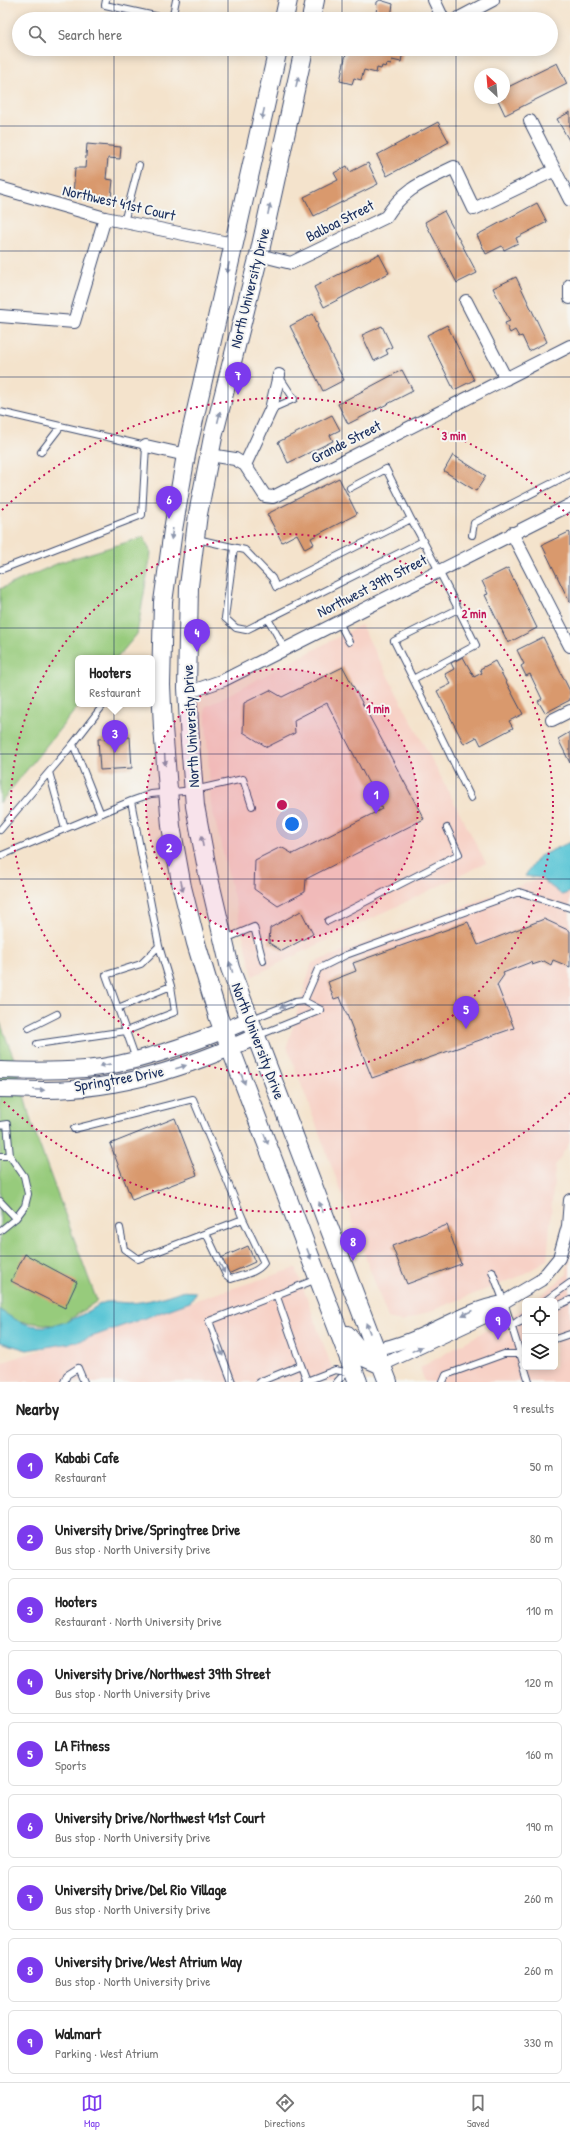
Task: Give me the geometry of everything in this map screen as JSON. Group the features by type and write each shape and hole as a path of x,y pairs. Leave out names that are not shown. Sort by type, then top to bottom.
{"main road":[{"path":"285,12 288,0"},
{"path":"312,12 315,0"},
{"name":"North University Drive","path":"276,56 185,460 163,602 156,668 163,728 171,826 182,887 196,943 224,1031 330,1307 352,1374"},
{"name":"North University Drive","path":"302,56 259,255 211,449 195,539 189,586 187,688 194,790 208,874 230,968 388,1382"},
{"path":"197,406 203,416 199,433 211,449"},
{"path":"185,460 200,473 196,495 201,505"},
{"path":"330,1307 356,1348 364,1357 379,1357"},
{"path":"352,1374 372,1382"}],"street":[{"path":"434,0 440,12"},
{"path":"470,12 493,0"},
{"path":"530,121 570,200"},
{"name":"Balboa Street","path":"259,255 291,263 386,217 395,202 407,190 454,167 474,209 555,170"},
{"name":"Northwest 41st Court","path":"0,188 105,218 233,244"},
{"path":"0,316 74,322 105,218"},
{"path":"570,285 570,298"},
{"path":"466,301 506,379"},
{"name":"Grande Street","path":"245,465 265,496 273,497 570,346"},
{"path":"211,449 245,465 271,409 279,375"},
{"path":"146,446 185,460"},
{"name":"Northwest 39th Street","path":"187,688 198,689 224,680 570,504"},
{"path":"512,533 570,646"},
{"path":"552,720 570,711"},
{"name":"Springtree Drive","path":"0,1070 42,1071 87,1069 162,1052 224,1031 252,1029"},
{"name":"Springtree Drive","path":"0,1089 47,1090 125,1082 180,1068 231,1048 252,1029"},
{"path":"379,1357 398,1359 489,1315 504,1302 541,1280 560,1258 568,1232 570,1200"},
{"path":"379,1357 393,1346 484,1306 504,1302"}],"lane":[{"path":"106,0 105,5 138,12"},
{"path":"173,12 176,0"},
{"path":"124,222 139,165"},
{"path":"271,409 294,399 279,375"},
{"path":"0,412 146,446 142,515 0,570"},
{"path":"41,452 61,426"},
{"path":"350,488 386,469 439,570 476,645 412,679"},
{"path":"472,535 474,523 570,474"},
{"path":"195,539 244,550 272,578 276,588 411,519"},
{"path":"234,548 225,618 236,628 246,630 423,541"},
{"path":"458,609 394,641 471,798"},
{"path":"268,619 285,649"},
{"path":"339,622 349,642"},
{"path":"0,830 73,744 102,707"},
{"path":"73,744 100,812"},
{"path":"49,772 65,828"},
{"path":"0,856 100,812 151,794 194,790 243,779 252,806"},
{"path":"37,1044 126,1031 176,1012 171,986 159,946 131,801"},
{"path":"328,921 460,854 446,828"},
{"path":"304,1001 318,969 346,955 519,892 570,908"},
{"path":"224,939 254,927 263,961"},
{"path":"136,1059 106,976 141,964 159,946"},
{"path":"118,1008 171,986"},
{"path":"304,1001 321,1010 252,1029 295,1002 304,1001"},
{"path":"28,1028 58,1014"},
{"path":"74,1130 193,1099 228,1187 264,1263 260,1268 253,1272 231,1279 226,1275 206,1233"},
{"path":"0,1124 7,1124 10,1156 24,1176 28,1194 25,1206 16,1218 0,1230"},
{"path":"0,1156 10,1156"},
{"path":"0,1201 16,1218"},
{"path":"120,1228 124,1249 138,1259 243,1219"},
{"path":"443,1382 446,1375 504,1354 522,1352 511,1326 504,1302 492,1271"},
{"path":"232,1382 209,1321 319,1278"},
{"path":"549,1298 570,1283"},
{"path":"276,1294 306,1381 335,1370 352,1374"},
{"path":"558,1306 570,1300"},
{"path":"511,1326 522,1318"},
{"path":"511,1326 522,1321"},
{"path":"558,1339 570,1334"},
{"path":"258,1382 301,1365"},
{"path":"64,1382 67,1375 78,1368 84,1382"},
{"path":"527,1370 530,1382"},
{"path":"337,1382 352,1374"}],"shaded area":[{"path":"361,625 486,863 253,976 211,804 205,707"},
{"path":"540,878 562,895 570,893 570,1142 555,1166 547,1260 523,1275 402,1322 388,1318 287,1046 312,963"},
{"path":"570,1247 570,1382 425,1382 420,1368 522,1310 522,1370 558,1370 558,1298 538,1298 567,1274"},
{"path":"296,1268 337,1382 0,1382 0,1363"}],"green space":[{"path":"144,537 151,553 137,634 120,655 75,655 75,707 78,707 0,803 0,589 61,562"},
{"path":"0,1022 13,1056 32,1125 97,1301 60,1326 17,1321 0,1342"}],"water":[{"path":"570,842 570,892 562,895 540,878 525,876 538,857"},
{"path":"181,1291 196,1292 190,1302 77,1342 27,1350 0,1342 0,1310 22,1323 43,1326 53,1325 64,1323 106,1302 143,1302"}],"building":[{"path":"380,0 393,4 392,12 376,12 377,2"},
{"path":"345,56 402,56 401,62 392,60 391,65 387,64 386,67 382,66 381,69 377,68 376,73 364,70 361,80 354,78 352,84 340,81"},
{"path":"557,63 567,84 505,115 500,104 510,104 510,86"},
{"path":"570,112 570,142 557,119"},
{"path":"438,122 449,142 387,176 377,155"},
{"path":"87,144 121,147 120,159 108,158 106,179 113,180 111,199 73,196 75,168 85,168"},
{"path":"368,163 378,184 314,216 304,197 338,180 334,173 347,166 350,172"},
{"path":"537,203 547,222 516,238 518,243 504,250 502,246 486,254 477,235"},
{"path":"444,211 477,273 457,283 425,222"},
{"path":"379,254 389,273 324,307 314,287"},
{"path":"516,277 547,342 529,351 522,336 519,337 515,330 510,333 505,323 510,321 493,288"},
{"path":"313,314 318,325 317,326 344,380 323,391 290,326"},
{"path":"447,325 474,380 454,390 427,335"},
{"path":"382,326 392,347 386,350 388,354 374,361 362,335"},
{"path":"402,370 413,391 348,424 338,404"},
{"path":"332,415 340,430 330,435 333,441 288,463 278,442"},
{"path":"453,455 486,476 476,491 444,471"},
{"path":"339,478 357,514 311,538 314,544 305,549 297,534 282,542 267,514"},
{"path":"569,532 570,533 570,603 542,545"},
{"path":"508,568 537,628 508,643 485,595 488,594 482,581"},
{"path":"543,637 570,691 570,700 545,713 538,701 542,699 530,674 526,676 521,666 524,664 517,650"},
{"path":"463,657 474,677 482,673 480,669 495,661 523,714 509,721 513,728 481,745 477,737 464,744 437,691 451,684 445,674 454,669 451,663"},
{"path":"343,667 424,819 306,879 305,892 278,906 254,889 255,860 281,847 293,854 382,809 327,703 294,720 295,733 267,747 243,732 244,703 270,690 282,697"},
{"path":"570,732 570,763 558,739"},
{"path":"130,737 132,768 100,770 98,739"},
{"path":"301,911 313,934 282,951 269,943 270,928"},
{"path":"544,919 570,931 570,967 553,960 551,965 544,961 532,965 531,962 503,973 504,975 497,985 514,1028 372,1078 340,997 334,999 328,982 356,971 353,963 468,922 478,945"},
{"path":"175,1118 197,1175 132,1200 110,1144"},
{"path":"447,1225 461,1264 407,1284 392,1246"},
{"path":"248,1246 255,1262 228,1274 221,1258"},
{"path":"25,1254 77,1282 65,1308 11,1281"}],"place":[{"name":"University Drive/Del Rio Village","path":"238,395"},
{"name":"University Drive/Northwest 41st Court","path":"169,519"},
{"name":"University Drive/Northwest 39th Street","path":"197,652"},
{"name":"Hooters","path":"115,753"},
{"name":"Kababi Cafe","path":"376,814"},
{"name":"University Drive/Springtree Drive","path":"169,867"},
{"name":"LA Fitness","path":"466,1029"},
{"name":"University Drive/West Atrium Way","path":"353,1261"},
{"name":"Walmart","path":"498,1340"}]}
